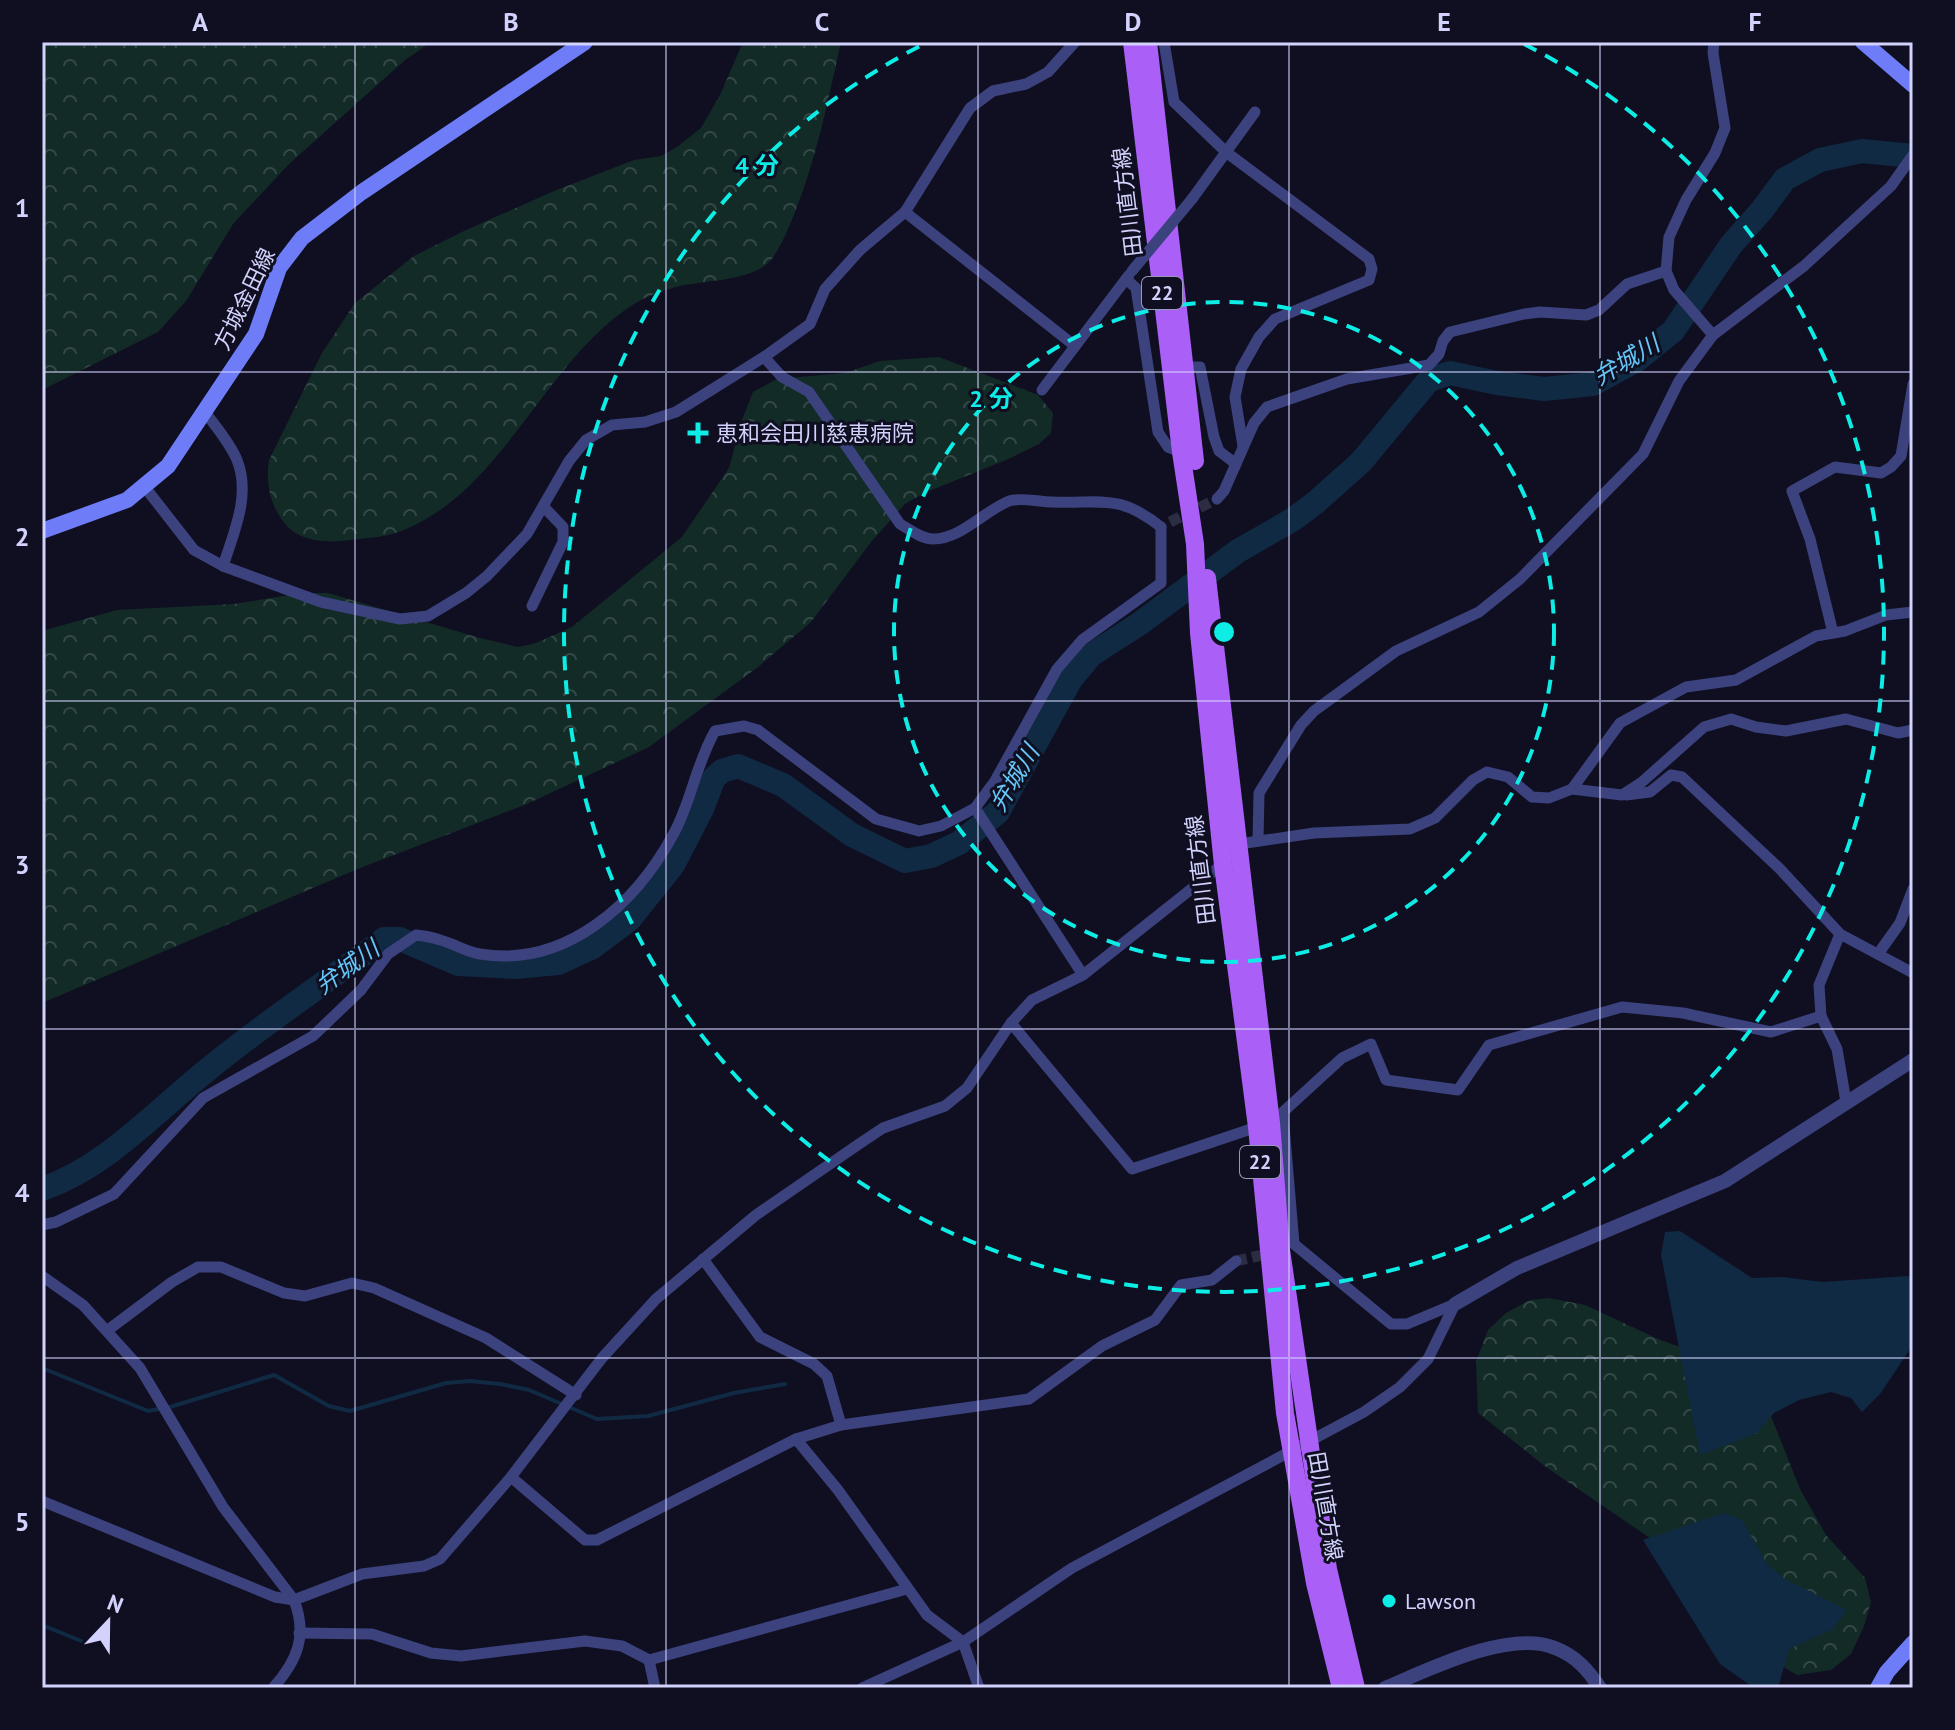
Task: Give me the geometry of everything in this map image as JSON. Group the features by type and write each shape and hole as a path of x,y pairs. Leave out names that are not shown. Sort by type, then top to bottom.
{"main road":[{"name":"方城金田線","path":"42,531 127,500 168,466 256,334 279,268 302,238 362,192 585,42"},
{"name":"田川直方線","path":"1132,42 1181,452 1199,543"},
{"name":"田川直方線","path":"1148,42 1185,367 1223,865 1270,1122 1309,1443 1328,1569 1356,1688"},
{"path":"1863,42 1913,85"},
{"name":"田川直方線","path":"1206,634 1248,842 1291,1453 1315,1583 1341,1688"},
{"path":"1878,1688 1887,1672 1913,1643"}],"street":[{"path":"144,486 194,550 223,566 321,602 400,619 428,616 487,576 527,534 569,461 586,440 612,425 645,422 676,412 810,324 825,289 860,250 905,212 970,108 993,91 1026,84 1048,72 1075,42"},
{"path":"1164,42 1174,102 1226,152 1369,259 1372,269 1369,280 1275,319 1259,337 1241,369 1235,397 1243,446"},
{"path":"1713,335 1674,290 1666,271 1669,237 1686,200 1715,153 1725,128 1714,42"},
{"path":"1042,390 1129,275 1192,199 1255,112"},
{"path":"42,1501 275,1597 294,1600 362,1574 424,1566 440,1559 511,1477 602,1358 656,1299 756,1215 871,1136 883,1128 945,1106 967,1088 1011,1023 1032,1000 1083,975 1223,865 1248,842 1259,793 1301,725 1314,711 1396,651 1479,612 1520,579 1643,454 1679,381 1713,335 1804,266 1891,186 1913,155"},
{"path":"905,212 1075,346"},
{"path":"1217,499 1224,491 1254,423 1267,407 1347,379 1429,365 1439,354 1450,332 1540,312 1586,315 1599,310 1627,284 1666,271"},
{"path":"1129,275 1136,288 1158,432 1168,447 1181,452"},
{"path":"42,1225 56,1222 114,1194 203,1098 313,1036 361,990 388,954 416,935 479,954 528,955 575,940 610,917 644,879 675,831 696,771 715,731 744,726 758,730 876,819 894,826 919,831 941,826 977,811 1057,669 1082,640 1161,583 1166,524 1111,501 1055,503 1012,500 958,532 933,539 918,535 900,524 809,392 782,377 764,357"},
{"path":"1185,367 1200,367 1219,451 1236,464"},
{"path":"1833,633 1810,539 1792,491 1835,467 1881,473 1891,467 1901,456 1913,384"},
{"path":"205,412 236,458 244,483 238,518 223,566"},
{"path":"532,606 563,542 563,527 543,506"},
{"path":"1572,789 1620,723 1686,687 1736,680 1816,636 1845,631 1886,615 1913,612"},
{"path":"1622,795 1642,782 1704,727 1731,719 1756,727 1786,731 1846,719 1898,733 1913,730"},
{"path":"1248,842 1314,833 1410,829 1435,818 1473,780 1487,772 1508,777 1532,797 1549,798 1572,789 1622,795 1650,792 1671,775 1682,777 1780,869 1840,934 1913,973"},
{"path":"977,811 1083,975"},
{"path":"1878,954 1900,923 1913,889"},
{"path":"1840,934 1819,985 1821,1016 1837,1049 1846,1102"},
{"path":"1011,1023 1132,1169 1270,1122 1342,1058 1371,1044 1386,1080 1458,1090 1489,1045 1622,1007 1683,1013 1771,1032 1821,1016"},
{"path":"1287,1247 1391,1324 1407,1324 1455,1304 1517,1268 1725,1181 1913,1060"},
{"path":"703,1259 760,1337 814,1364 827,1376 841,1425"},
{"path":"511,1477 585,1540 597,1540 796,1439 841,1425 1029,1399 1102,1346 1155,1320 1181,1285 1212,1280 1236,1261"},
{"path":"108,1330 172,1282 198,1267 221,1267 284,1293 305,1296 352,1283 374,1288 486,1338 576,1395"},
{"path":"42,1276 83,1305 140,1368 223,1507 294,1600 299,1649 273,1688"},
{"path":"862,1688 963,1642 1072,1568 1364,1412 1400,1387 1428,1359 1455,1304"},
{"path":"796,1439 838,1490 927,1615 963,1642 979,1688"},
{"path":"299,1633 372,1634 431,1653 461,1656 585,1641 622,1646 649,1660 907,1589"},
{"path":"1385,1688 1461,1658 1500,1646 1528,1643 1553,1646 1574,1657 1600,1688"},
{"path":"649,1660 655,1688"}],"green space":[{"path":"42,42 431,42 405,60 288,165 233,224 186,301 158,332 42,390"},
{"path":"743,42 841,42 821,131 801,196 771,260 753,272 680,286 625,310 569,364 495,458 468,487 438,511 404,530 377,537 325,541 301,536 288,527 277,512 271,496 269,460 322,353 355,303 414,256 464,231 554,191 634,160 661,156 677,147 701,128 720,95"},
{"path":"939,357 1038,395 1053,413 1051,433 1039,444 905,504 871,542 811,622 758,667 649,747 527,804 360,868 42,1003 42,631 117,610 234,604 302,593 328,593 480,638 518,647 536,643 572,627 682,537 729,468 753,392 777,379 845,373 880,361"},
{"path":"1549,1298 1585,1305 1658,1339 1702,1355 1769,1411 1800,1489 1826,1535 1865,1578 1871,1602 1851,1654 1831,1670 1797,1675 1780,1665 1650,1538 1546,1467 1478,1413 1476,1362 1488,1330 1506,1313 1530,1300"}],"water":[{"path":"1680,1231 1752,1278 1783,1277 1822,1282 1908,1276 1913,1281 1913,1345 1880,1394 1862,1412 1851,1398 1831,1392 1799,1400 1774,1413 1757,1433 1700,1455 1661,1255 1665,1232"},
{"path":"1724,1513 1742,1520 1767,1564 1785,1579 1847,1610 1833,1629 1789,1649 1778,1688 1754,1688 1720,1664 1643,1540"}],"waterway":[{"name":"弁城川","path":"42,1189 108,1153 228,1054 384,939 400,939 458,964 515,967 558,963 593,947 629,920 673,865 714,778 722,771 738,766 783,785 852,835 905,861 931,856 959,843 998,812 1071,679 1091,655 1139,624 1238,551 1315,503 1361,462 1429,380 1450,373 1544,389 1593,384 1637,360 1673,331 1731,245 1785,179 1820,160 1862,151 1913,156"},
{"path":"42,1368 148,1411 274,1375 329,1406 350,1411 446,1383 470,1381 529,1390 597,1419 648,1416 734,1393 785,1384"},
{"path":"42,1625 86,1643"}],"tunnel":[{"path":"1170,522 1217,499"},
{"path":"1236,1261 1275,1252"}],"place":[{"name":"恵和会田川慈恵病院","path":"698,433"},
{"name":"Lawson","path":"1389,1601"}]}
